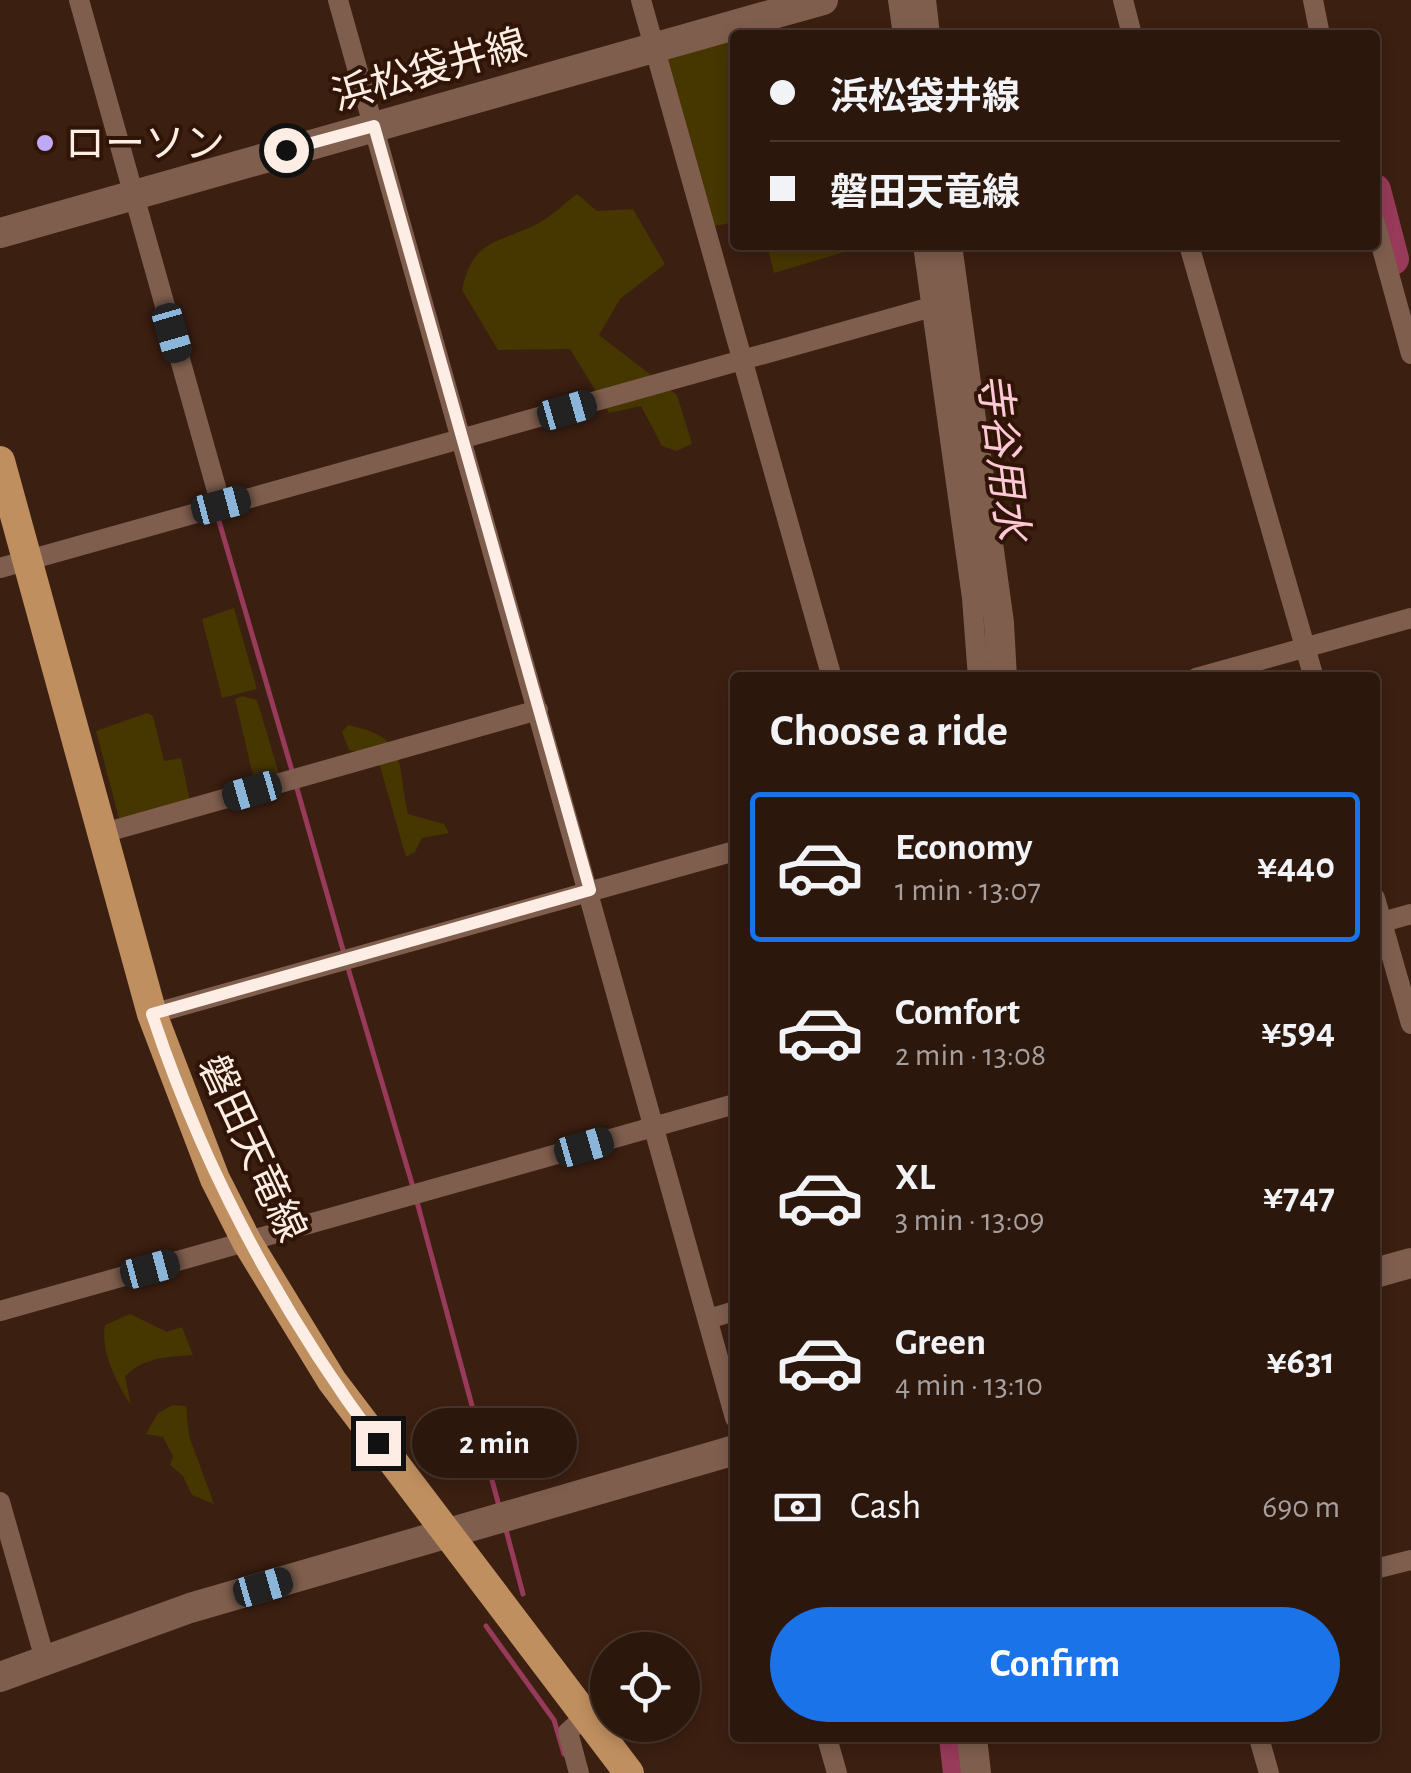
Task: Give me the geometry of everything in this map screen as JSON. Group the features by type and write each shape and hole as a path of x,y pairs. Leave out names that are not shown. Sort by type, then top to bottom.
{"main road":[{"name":"磐田天竜線","path":"0,460 14,564 100,834 152,1014 209,1165 247,1242 332,1382 629,1773"}],"street":[{"path":"79,0 221,505"},
{"path":"338,0 730,1399"},
{"path":"641,0 830,672"},
{"name":"浜松袋井線","path":"0,233 823,0"},
{"path":"898,0 902,30"},
{"path":"921,0 924,30"},
{"path":"1123,0 1131,30"},
{"path":"1314,0 1319,30"},
{"path":"1380,241 1411,354"},
{"path":"925,250 941,304 999,623 1002,672"},
{"path":"947,250 941,304 978,672"},
{"path":"1190,250 1312,672"},
{"path":"14,564 941,304"},
{"path":"1218,672 1411,618"},
{"path":"100,834 538,710"},
{"path":"152,1014 730,852"},
{"path":"1380,922 1411,914"},
{"path":"1380,929 1411,1024"},
{"path":"0,1311 730,1105"},
{"path":"1380,1272 1411,1263"},
{"path":"708,1318 730,1312"},
{"path":"0,1677 190,1608 730,1451"},
{"path":"0,1502 46,1663"},
{"path":"1380,1568 1411,1560"},
{"path":"579,1773 568,1732 586,1716"},
{"path":"828,1742 837,1773"},
{"path":"972,1742 976,1773"},
{"path":"1260,1742 1268,1773"}],"shaded area":[{"path":"730,36 730,223 705,228 654,47"},
{"path":"577,194 597,211 633,209 665,264 620,299 599,335 677,395 692,444 676,451 662,446 641,406 609,413 570,349 498,350 462,290 473,260 481,251 539,223"},
{"path":"768,250 851,250 774,273"},
{"path":"234,608 257,689 222,698 202,619"},
{"path":"242,696 257,700 280,777 255,784 235,699"},
{"path":"147,713 153,716 164,761 181,758 190,801 120,822 96,731"},
{"path":"348,725 368,730 391,745 400,766 408,814 444,824 449,833 422,838 415,852 406,857 377,756 349,750 342,732"},
{"path":"130,1314 167,1332 182,1327 193,1355 156,1359 132,1370 125,1377 131,1405 111,1367 104,1335 105,1325"},
{"path":"173,1405 186,1406 189,1436 214,1504 192,1495 183,1476 170,1465 173,1456 163,1437 146,1434 158,1413"}],"waterway":[{"path":"1380,209 1393,259"},
{"path":"216,511 293,774"},
{"path":"296,785 345,957"},
{"path":"348,968 413,1187"},
{"path":"416,1198 499,1506"},
{"path":"505,1526 523,1594"},
{"path":"486,1626 554,1720 564,1754"},
{"name":"寺谷用水","path":"955,1742 959,1773"}],"place":[{"name":"ローソン","path":"45,143"}],"route":[{"path":"286,150 374,126 590,890 152,1014 209,1165 247,1242 332,1382 378,1443"}]}
